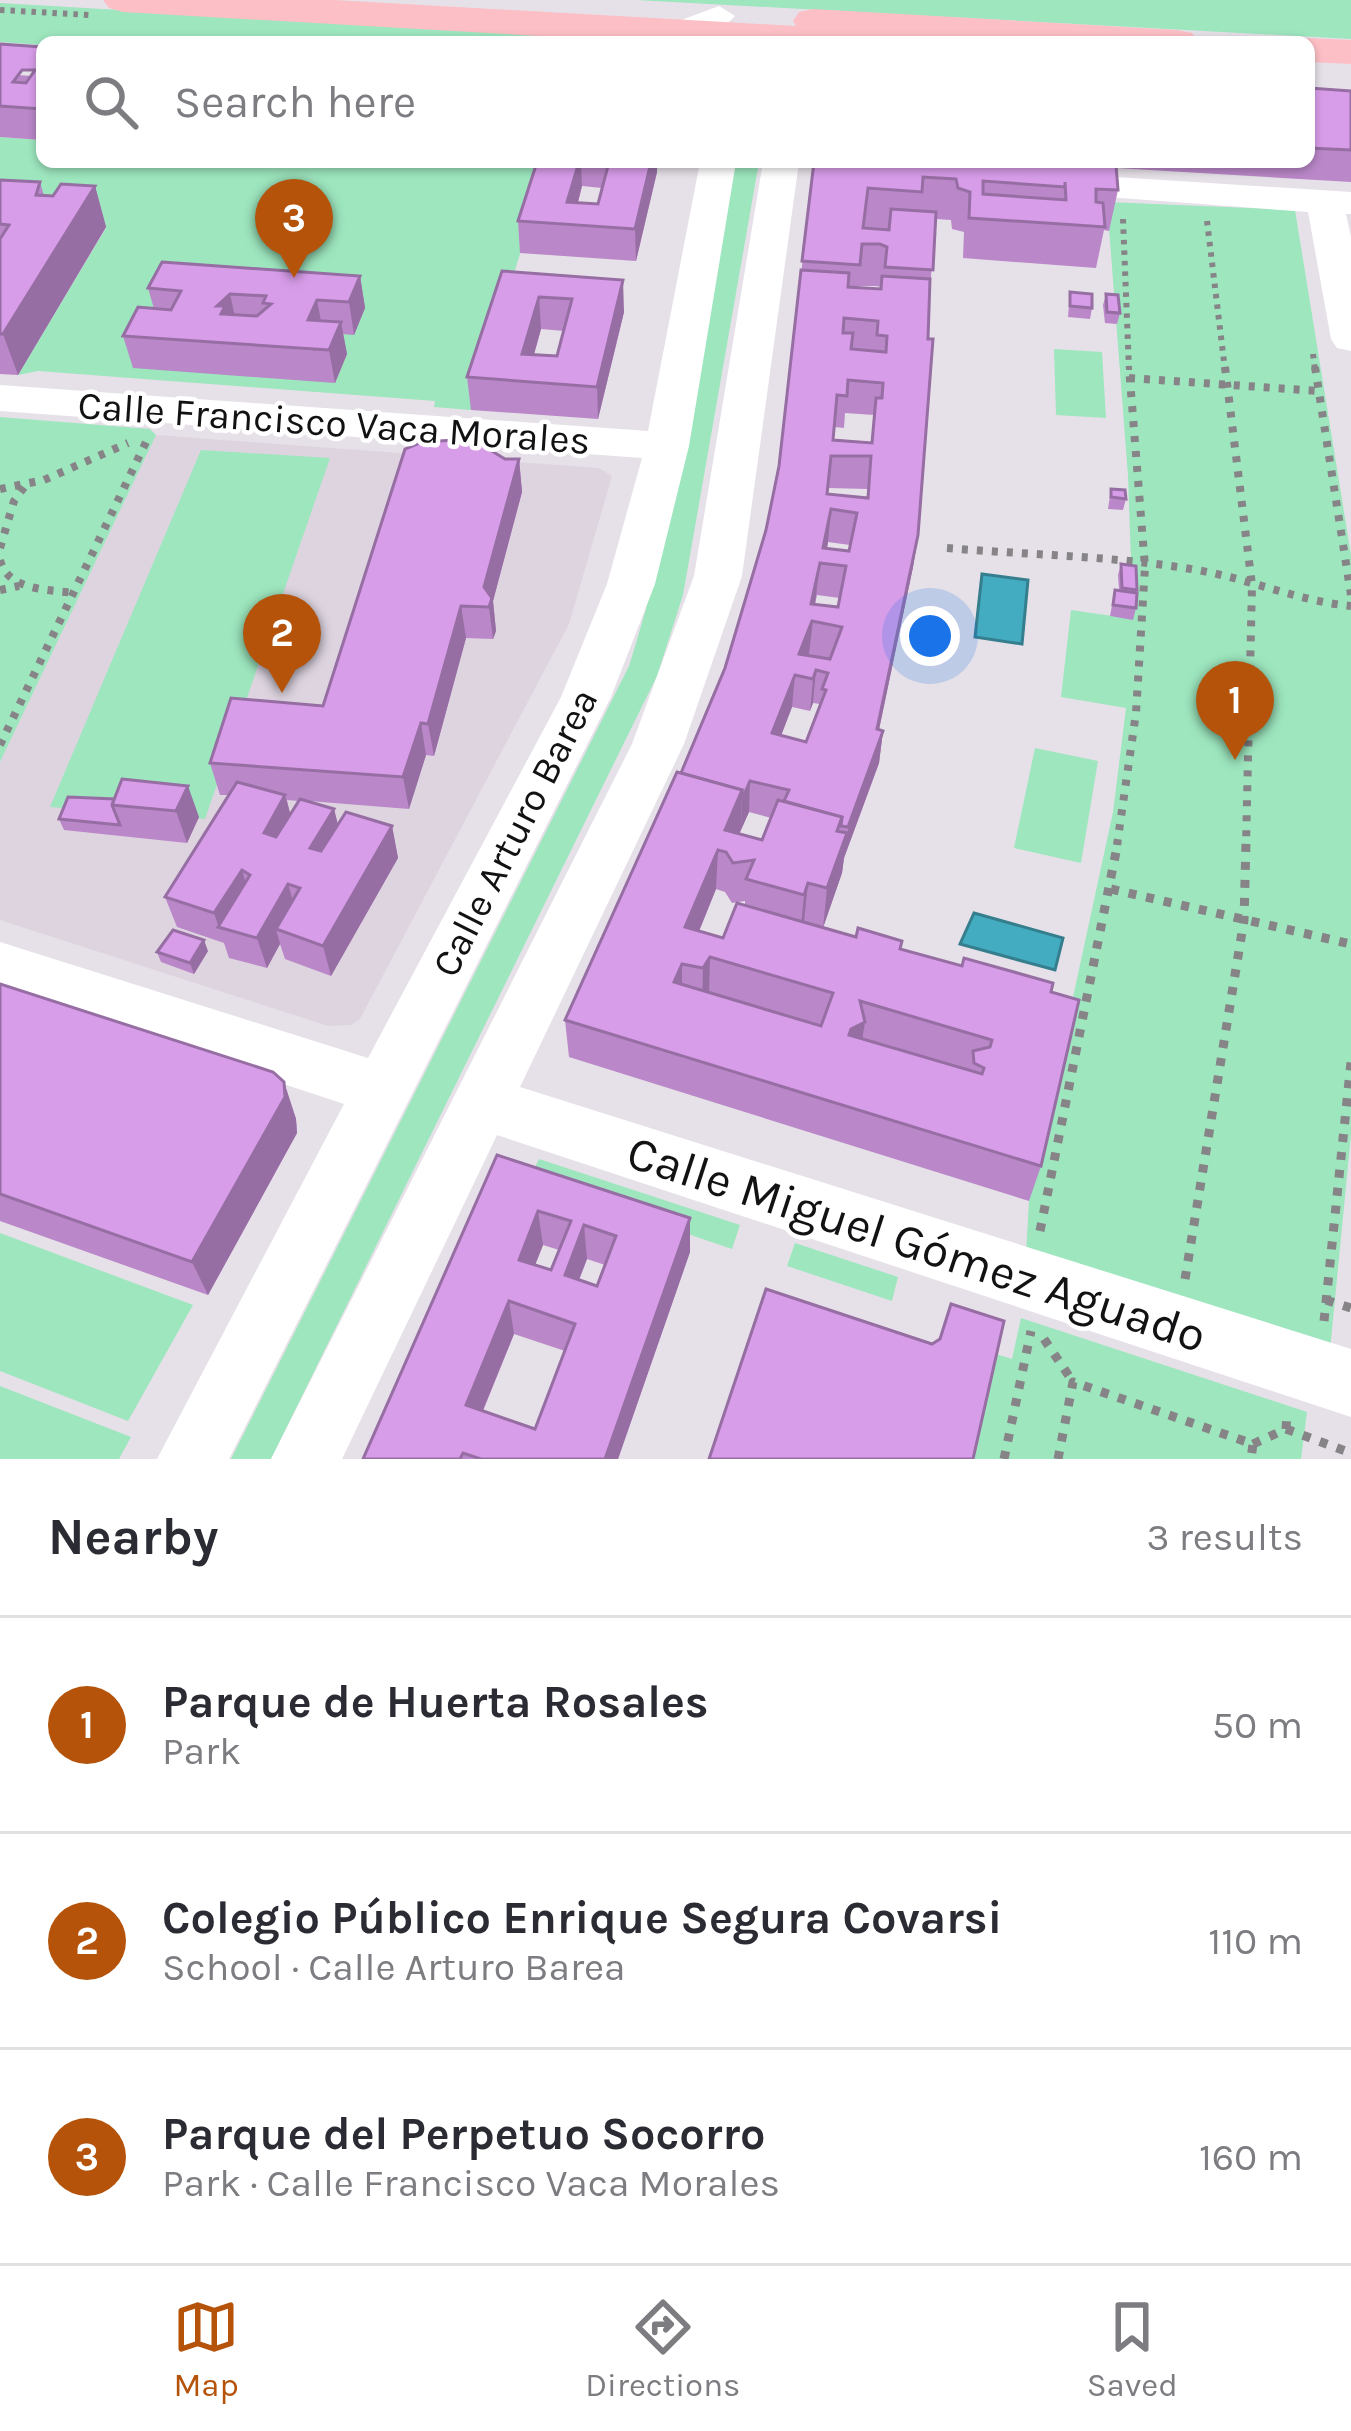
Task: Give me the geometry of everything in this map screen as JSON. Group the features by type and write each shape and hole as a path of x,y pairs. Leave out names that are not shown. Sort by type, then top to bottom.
{"main road":[{"path":"123,0 661,36"},
{"path":"450,0 719,16 843,36"},
{"path":"1315,50 1351,52"},
{"path":"1315,68 1351,70"}],"street":[{"path":"678,36 719,16"},
{"name":"Calle Arturo Barea","path":"192,1459 586,697 631,584 667,446 717,168"},
{"path":"306,1459 658,744 718,576 796,168"},
{"path":"1017,182 1338,202 1351,339"},
{"name":"Calle Francisco Vaca Morales","path":"0,398 667,446"},
{"path":"0,966 382,1089"},
{"name":"Calle Miguel Gómez Aguado","path":"483,1103 1337,1363"}],"path":[{"path":"1036,1248 1112,889 1136,713 1145,567 1129,378 1122,204"},
{"path":"1182,1295 1244,920 1252,582 1231,385 1205,208"},
{"path":"1310,337 1351,596"},
{"path":"1129,378 1319,391"},
{"path":"0,489 26,485 147,436 0,745"},
{"path":"0,548 14,501 26,485"},
{"path":"947,548 1190,569 1252,582 1290,597 1351,606"},
{"path":"0,560 2,570 20,585"},
{"path":"0,590 20,585 73,593"},
{"path":"1112,889 1351,944"},
{"path":"1337,1363 1326,1300 1351,1062"},
{"path":"1326,1300 1351,1308"},
{"path":"1004,1459 1033,1323 1073,1382 1253,1444 1251,1459"},
{"path":"1058,1459 1073,1382"},
{"path":"1286,1429 1351,1453"}],"shaded area":[{"path":"156,435 599,468 612,476 569,624 360,1019 351,1025 328,1026 0,920 0,762"}],"green space":[{"path":"636,0 1351,0 1351,39"},
{"path":"0,3 563,36 36,36 36,45 0,42"},
{"path":"0,137 36,140 36,168 547,168 471,410 434,407 435,401 38,371 18,375 106,228 0,219"},
{"path":"595,168 657,168 657,172"},
{"path":"734,168 758,168 683,595 657,676 271,1459 231,1459 629,666 663,542"},
{"path":"1107,202 1295,210 1351,555 1351,1135 1330,1350 1026,1253 1029,1201 1113,812 1126,708 1061,697 1071,610 1133,619 1128,476"},
{"path":"1054,349 1102,352 1106,418 1056,415"},
{"path":"0,417 150,429 156,435 0,762"},
{"path":"201,450 330,458 205,819 50,807"},
{"path":"1035,748 1098,761 1081,863 1014,848"},
{"path":"539,1159 740,1225 732,1249 529,1180"},
{"path":"0,1233 193,1305 128,1421 0,1371"},
{"path":"795,1243 898,1277 892,1301 787,1266"},
{"path":"1021,1318 1307,1412 1301,1459 969,1459 993,1353 1012,1359"},
{"path":"0,1386 131,1437 119,1459 0,1459"}],"water":[{"path":"982,574 1028,580 1022,644 975,637"},
{"path":"974,913 1063,938 1055,970 960,944"}],"building":[{"path":"0,44 36,47 36,109 0,106","holes":["22,70 35,70 26,83 13,82"]},
{"path":"1315,88 1351,91 1351,150 1315,148"},
{"path":"535,168 577,168 567,202 598,204 607,168 650,168 635,229 518,221"},
{"path":"813,168 1116,168 1118,190 1096,189 1105,227 969,218 970,192 958,188 956,179 923,177 922,192 868,188 863,228 889,230 891,209 936,212 933,270 885,267 887,247 880,244 862,244 860,265 802,261","holes":["983,181 1065,187 1065,182 1066,200 983,194"]},
{"path":"0,180 40,182 36,195 53,196 61,184 95,186 3,334 0,239 9,225 0,224"},
{"path":"162,262 360,276 349,302 317,300 308,320 341,322 329,350 123,336 138,307 171,310 181,291 148,288","holes":["230,294 266,296 263,303 271,304 257,316 221,314 225,306 217,306"]},
{"path":"801,270 849,273 848,287 881,289 882,276 930,279 928,339 933,339 918,535 877,729 883,731 848,827 841,826 842,817 784,801 789,790 750,781 742,799 742,790 681,773 725,668 766,530 779,466","holes":["844,318 878,321 877,335 887,336 886,352 851,349 853,333 843,333","848,380 883,383 882,398 876,398 872,443 833,440 837,395 847,396","831,456 871,456 868,498 827,494","831,509 857,513 849,551 823,548","820,563 846,566 838,607 811,604","812,621 842,627 830,659 799,654","816,670 828,673 806,742 772,733 795,675 813,679"]},
{"path":"502,271 623,280 597,387 467,377","holes":["539,297 572,299 557,356 522,354"]},
{"path":"1070,292 1092,294 1092,308 1070,306"},
{"path":"1106,294 1118,295 1120,313 1107,312"},
{"path":"472,439 505,459 519,459 484,587 492,598 489,607 461,606 428,724 421,723 403,777 210,763 231,698 323,706 405,449 422,442"},
{"path":"1111,489 1125,490 1126,499 1111,497"},
{"path":"1121,564 1136,566 1137,590 1122,588"},
{"path":"1115,590 1137,593 1136,608 1113,605"},
{"path":"677,772 742,790 725,830 762,840 778,800 842,817 837,831 847,833 827,888 808,883 804,895 746,879 754,860 733,863 726,852 718,850 685,927 723,938 737,903 856,937 858,928 902,941 900,949 962,966 964,958 1053,983 1051,992 1079,1000 1041,1166 565,1020","holes":["710,957 833,993 821,1026 674,982 682,964 703,968","860,1001 992,1040 990,1047 973,1051 974,1063 984,1068 982,1074 849,1035 865,1022"]},
{"path":"122,779 188,786 176,811 112,805"},
{"path":"237,782 285,795 264,833 276,837 300,799 334,809 310,848 321,851 346,812 392,826 323,946 276,929 300,888 288,884 257,938 218,927 250,875 242,870 214,913 165,897"},
{"path":"68,797 114,799 120,825 59,819"},
{"path":"173,930 204,940 190,963 157,952"},
{"path":"0,984 273,1072 284,1082 285,1097 192,1262 0,1194"},
{"path":"497,1155 690,1218 605,1459 481,1459 463,1453 460,1459 363,1459","holes":["538,1211 571,1221 551,1270 519,1260","584,1225 616,1236 597,1286 565,1275","509,1301 575,1324 535,1429 466,1405"]},
{"path":"766,1289 932,1344 940,1339 951,1304 1004,1321 973,1459 709,1459"}],"place":[{"name":"Parque del Perpetuo Socorro","path":"294,278"},
{"name":"Colegio Público Enrique Segura Covarsi","path":"282,693"},
{"name":"Parque de Huerta Rosales","path":"1235,760"}]}
